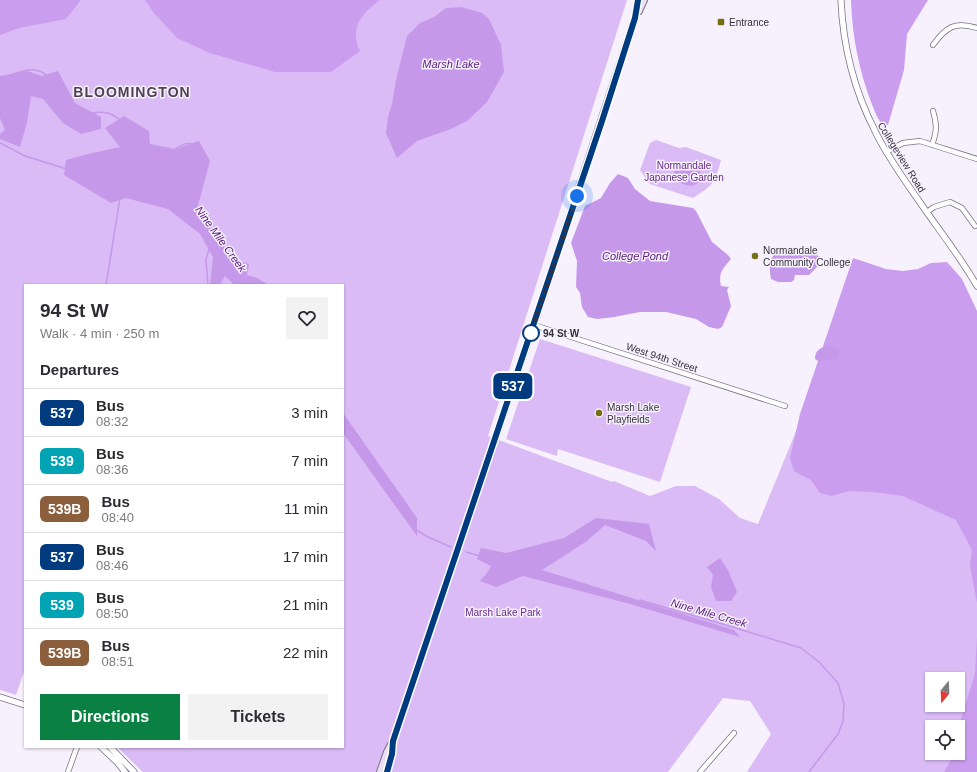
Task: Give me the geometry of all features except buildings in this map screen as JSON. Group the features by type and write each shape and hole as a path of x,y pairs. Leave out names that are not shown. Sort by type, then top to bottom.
{"main road":[{"path":"635,18 638,0"},
{"path":"380,772 387,752 393,741 534,325 635,18 644,0"},
{"path":"387,772 392,754 393,741"}],"street":[{"name":"Collegeview Road","path":"841,0 842,20 846,45 857,90 875,132 886,152 977,286"},
{"path":"933,44 939,35 950,27 963,24 977,28"},
{"path":"932,145 936,132 933,111"},
{"path":"886,152 904,143 920,141 977,159"},
{"path":"927,212 934,207 950,202 962,208 975,226"},
{"name":"West 94th Street","path":"534,325 785,406"},
{"path":"0,697 24,705"},
{"path":"700,772 734,733"},
{"path":"68,772 77,748"},
{"path":"102,748 125,772"},
{"path":"111,748 134,772"}],"green space":[{"name":"Marsh Lake Park","path":"0,0 627,0 488,436 612,482 614,481 650,496 676,486 695,486 719,499 740,518 758,524 802,417 977,393 977,772 747,772 771,734 750,701 723,698 668,772 143,772 118,748 344,748 344,284 24,284 24,672 16,695 0,690"},
{"name":"Normandale Japanese Garden","path":"656,140 679,148 686,147 721,160 715,179 705,190 693,198 650,184 640,170 650,143"},
{"name":"Marsh Lake Playfields","path":"540,339 691,387 660,482 558,449 557,456 506,439"}],"shaded area":[{"path":"0,0 81,0 66,19 19,28 0,35"},
{"path":"145,0 380,0 362,16 356,28 357,43 360,51 331,72 275,72 210,53 177,38 154,13"},
{"path":"851,0 928,0 907,34 904,70 888,125 885,126 876,116 863,77 857,52"},
{"path":"853,258 886,269 903,271 918,269 931,263 947,262 962,279 977,311 977,603 970,566 972,550 956,520 903,496 873,492 849,491 831,496 820,493 811,480 794,471 790,458 800,414"},
{"path":"977,637 977,772 944,772 950,760 965,760 965,720 961,720 963,712 965,712 965,706 975,674"}],"water":[{"name":"Marsh Lake","path":"461,7 482,13 489,19 501,45 504,72 487,102 467,121 451,129 417,141 397,158 386,133 396,80 407,36 420,23 434,17 446,8"},
{"path":"27,71 42,76 58,71 75,103 101,117 101,129 81,134 63,123 43,99 31,96 27,123 20,147 0,139 0,134 5,130 0,118 0,76"},
{"path":"124,116 149,131 150,144 175,149 199,141 210,161 197,209 234,260 249,264 247,275 257,278 267,284 233,284 225,276 221,284 210,284 213,257 200,234 168,209 126,198 111,203 64,175 66,160 120,147 105,128"},
{"path":"661,161 672,163 680,170 682,169 682,165 687,166 688,169 690,168 699,171 703,175 703,179 690,186 675,181 673,178 674,168 665,162 661,165 657,175 657,164"},
{"name":"College Pond","path":"618,174 628,178 635,189 650,201 693,208 712,242 731,259 722,271 720,277 721,286 729,287 727,290 731,306 722,327 718,329 709,327 696,319 666,312 640,312 597,319 588,317 582,307 580,293 576,287 577,261 571,243 585,206 601,198 610,183"},
{"path":"779,250 780,253 801,252 816,255 820,257 818,266 809,275 795,275 794,280 791,282 778,282 771,279 770,267 773,255"},
{"path":"828,346 839,351 839,355 835,360 818,361 815,359 818,350"},
{"path":"344,414 417,518 417,536 344,434"},
{"path":"596,518 649,524 656,551 646,541 605,525 587,541 542,570 734,630 740,637 630,604 523,576 496,587 480,581 491,566 477,559 481,548 506,553 564,538"},
{"path":"720,558 728,570 737,592 731,601 716,601 711,587 713,575 707,567"}],"waterway":[{"name":"Nine Mile Creek","path":"13,74 26,70 35,70 47,76"},
{"name":"Nine Mile Creek","path":"92,113 107,113 120,120"},
{"path":"0,143 25,156 67,169"},
{"name":"Nine Mile Creek","path":"174,150 185,144 192,144"},
{"path":"106,284 120,198"},
{"path":"208,284 206,259 209,249"},
{"name":"Nine Mile Creek","path":"415,529 428,537 451,547"},
{"name":"Nine Mile Creek","path":"466,552 480,556"},
{"name":"Nine Mile Creek","path":"640,600 801,648 819,662 838,683 844,704 843,721 838,734 809,772"}],"bus line":[{"name":"537","path":"387,772 392,754 393,741 602,121 635,18 638,0"}],"place":[{"name":"Entrance","path":"721,22"},
{"name":"Normandale Community College","path":"755,256"},
{"name":"94 St W","path":"531,333"},
{"name":"Marsh Lake Playfields","path":"599,413"}],"district":[{"name":"BLOOMINGTON","path":"132,92"}],"route":[{"path":"531,333 529,340 577,196"}]}
